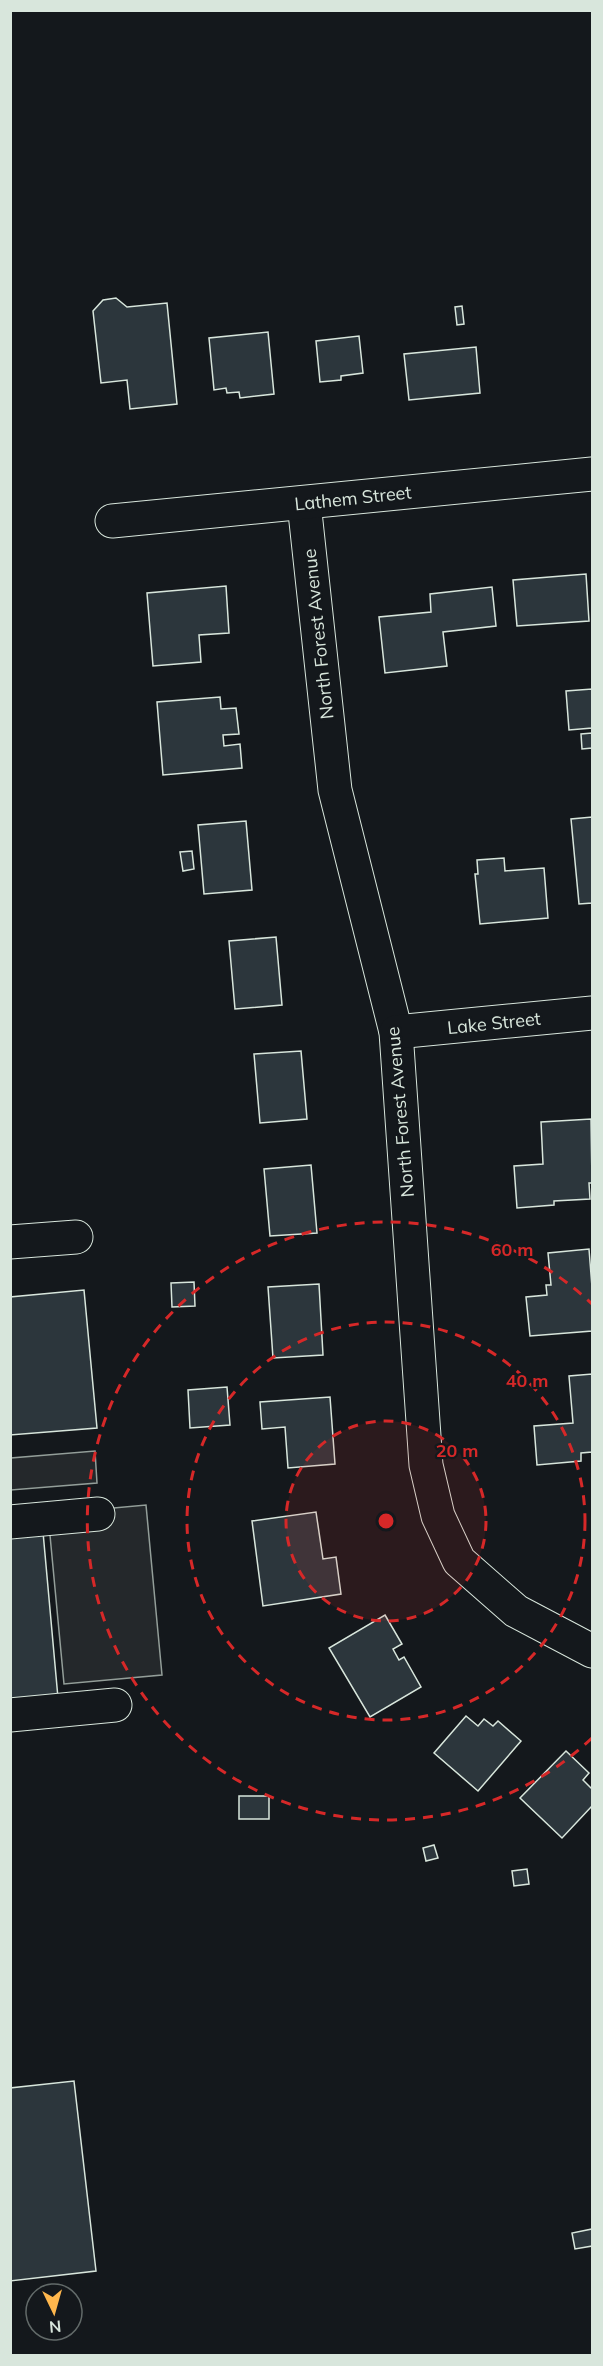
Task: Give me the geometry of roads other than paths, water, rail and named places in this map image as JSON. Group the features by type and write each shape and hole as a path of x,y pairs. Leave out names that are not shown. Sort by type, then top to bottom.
{"street":[{"name":"Lathem Street","path":"112,521 592,474"},
{"name":"North Forest Avenue","path":"304,503 335,789 396,1032 426,1465 438,1516 459,1561 516,1611 592,1651"},
{"name":"Lake Street","path":"396,1032 592,1013"},
{"path":"10,1242 76,1237"},
{"path":"10,1522 98,1514"},
{"path":"10,1715 115,1706"}]}
